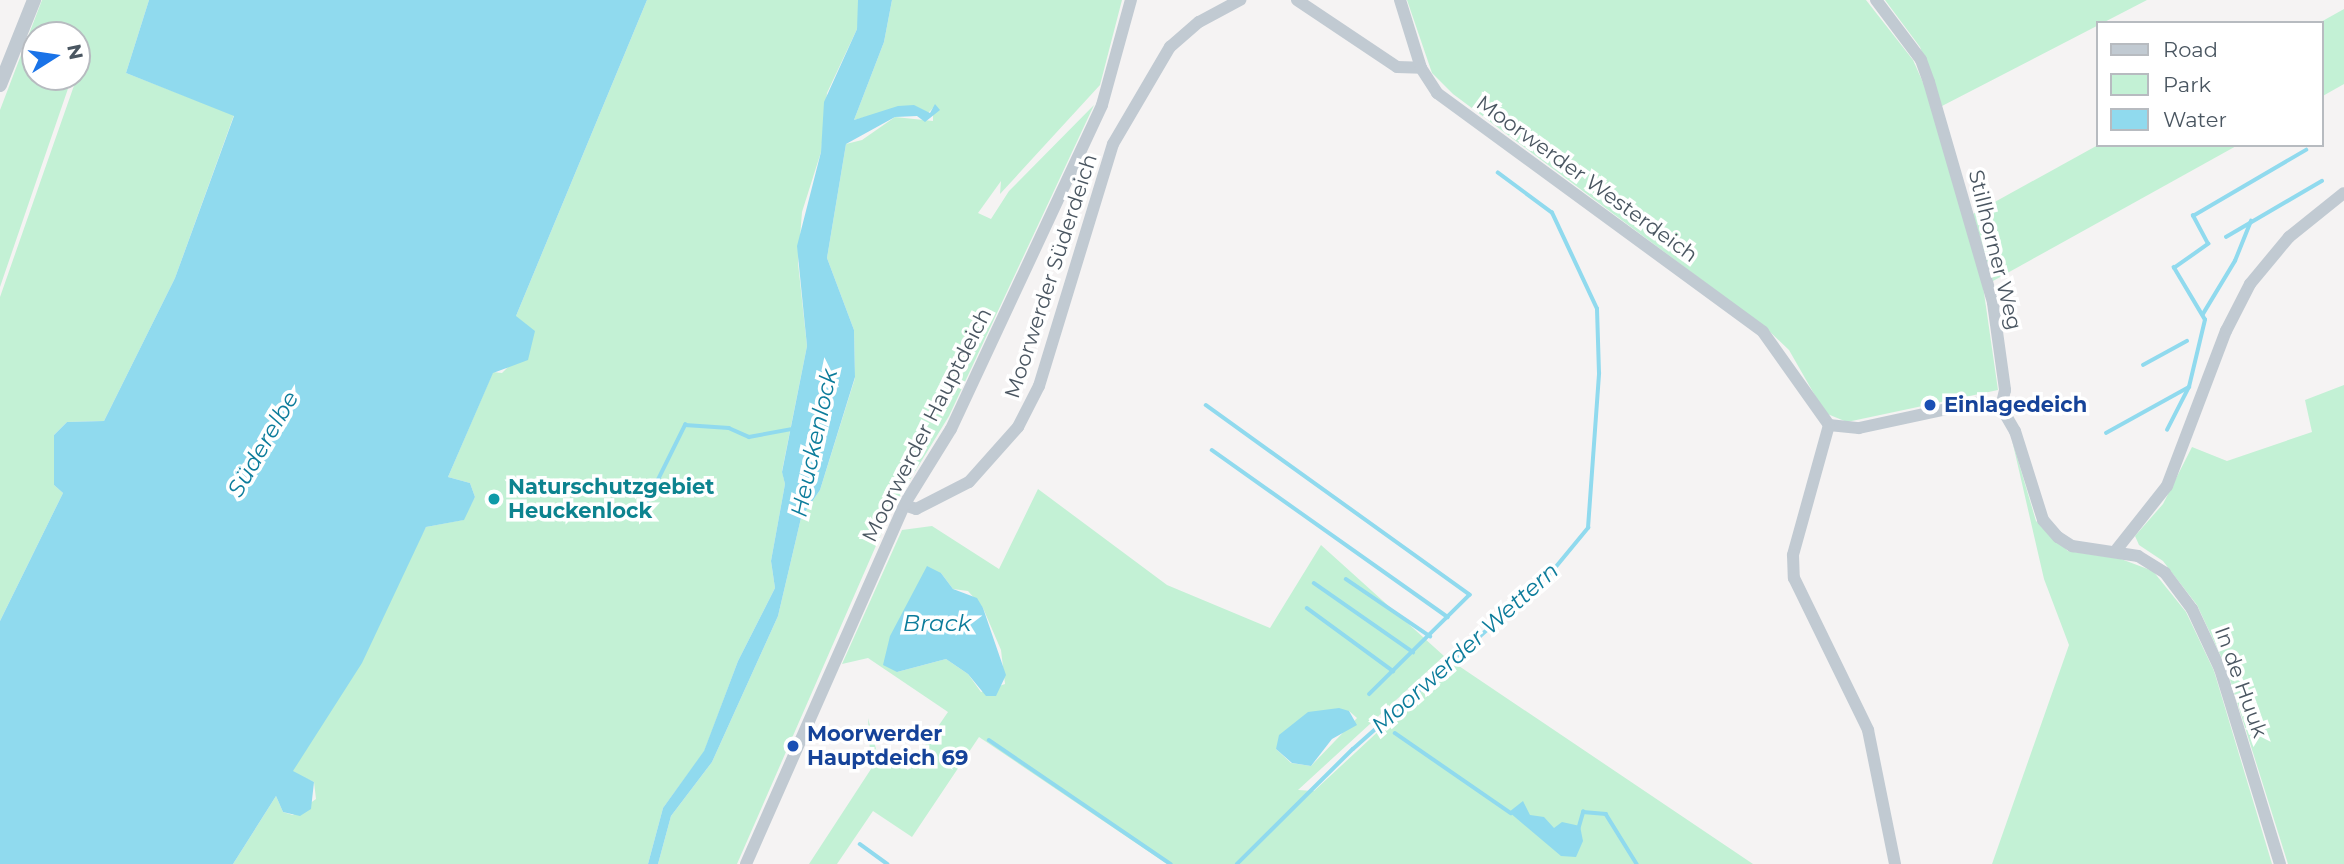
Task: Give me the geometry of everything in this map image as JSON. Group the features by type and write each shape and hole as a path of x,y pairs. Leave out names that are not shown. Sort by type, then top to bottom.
{"street":[{"path":"0,85 34,0"},
{"name":"Moorwerder Hauptdeich","path":"746,864 904,505 951,429 1102,106 1131,0"},
{"name":"Moorwerder Süderdeich","path":"904,505 916,509 969,482 1018,427 1039,386 1113,144 1170,47 1199,22 1240,0"},
{"path":"1297,0 1396,66 1421,68 1400,0"},
{"name":"Stillhorner Weg","path":"1876,0 1917,53 1929,82 1993,303 2005,390 2001,407"},
{"name":"Moorwerder Westerdeich","path":"1421,68 1449,104 1762,332 1829,425"},
{"path":"1895,864 1868,730 1794,578 1793,555 1829,425 1859,428 1975,402 2001,407 2015,431 2043,520 2072,546 2117,550 2168,486 2226,331 2250,284 2289,237 2344,193"},
{"name":"In de Huuk","path":"2117,550 2165,573 2202,628 2220,669 2280,864"}],"green space":[{"path":"42,0 149,0 126,73 234,115 175,278 104,421 67,422 54,435 54,485 63,493 0,621 0,297 72,91 91,91 91,21 34,21"},
{"path":"647,0 858,0 861,8 857,29 827,93 821,152 802,212 798,263 807,346 782,471 785,484 771,561 775,588 738,661 704,752 663,808 648,864 233,864 276,796 283,812 293,815 316,799 314,782 292,772 426,527 463,520 475,497 470,483 448,477 493,372 502,373 514,361 516,316"},
{"path":"892,0 1122,0 1100,85 1000,194 1001,181 978,213 991,219 1009,191 1094,105 949,416 892,509 737,864 658,864 671,816 712,762 778,616 801,518 820,490 855,378 854,330 827,258 846,144 862,140 895,117 933,121 933,108 927,114 906,106 854,120 884,42"},
{"path":"1407,0 1866,0 1913,60 1929,96 1983,286 1998,390 1847,422 1825,413 1789,350 1766,328 1453,94 1432,73"},
{"path":"1885,0 2147,0 2106,21 2096,21 2096,26 1942,106 1920,47"},
{"path":"2344,9 2344,84 2323,96 2323,21"},
{"path":"21,55 21,91 67,91 0,287 0,110"},
{"path":"2096,146 2234,147 1993,281 1973,214"},
{"path":"2344,385 2344,864 2288,864 2226,667 2197,605 2163,561 2139,545 2135,536 2163,504 2192,447 2227,461 2312,432 2305,400"},
{"path":"2012,440 2036,521 2068,551 2121,559 2153,571 2186,612 2214,671 2272,864 1992,864 2069,645 2044,579"},
{"path":"1038,489 1167,585 1270,628 1321,545 1444,656 1298,790 1314,791 1453,662 1753,864 1167,864 979,737 912,837 873,811 837,864 809,864 871,769 868,718 876,749 908,770 948,712 868,658 842,664 902,530 932,526 999,569","holes":["941,573 953,589 968,591 983,608 1001,650 1005,684 981,692 968,674 946,659 897,672","1349,711 1357,718 1311,766 1291,763 1276,749"]}],"water":[{"name":"Süderelbe","path":"149,0 647,0 516,316 535,331 528,360 493,373 448,477 470,483 475,497 464,520 426,527 362,663 293,771 314,782 311,809 300,816 283,812 276,796 233,864 0,864 0,621 63,493 54,485 54,435 67,422 104,421 175,278 234,116 126,73"},
{"name":"Heuckenlock","path":"858,0 892,0 884,42 854,120 898,106 914,105 930,113 935,104 940,110 925,122 917,116 895,117 846,144 827,258 854,330 855,377 820,490 801,518 778,616 712,762 671,816 658,864 648,864 663,808 704,751 738,661 775,588 771,561 785,484 782,472 807,346 797,246 821,152 824,102 857,29"},
{"name":"Brack","path":"927,566 941,573 953,589 977,598 983,608 1006,675 996,696 986,696 968,674 946,659 897,672 883,665 890,636"},
{"path":"1339,708 1349,711 1357,725 1332,739 1311,766 1292,763 1276,749 1279,735 1308,712"},
{"path":"1523,801 1530,815 1544,817 1554,828 1562,822 1580,826 1583,841 1576,857 1561,856 1509,812"}],"waterway":[{"path":"2167,430 2189,387 2205,320 2174,268 2208,244 2193,216 2306,150"},
{"name":"Moorwerder Wettern","path":"1237,864 1353,749 1550,574 1588,528 1599,373 1597,309 1552,213 1498,173"},
{"path":"2226,237 2322,181"},
{"path":"2203,314 2235,261 2251,221"},
{"path":"2143,365 2187,341"},
{"path":"2106,433 2189,387"},
{"path":"1206,405 1470,595 1370,694"},
{"path":"644,508 685,425 729,428 749,437 792,429"},
{"path":"1212,450 1448,617"},
{"path":"1346,579 1430,636"},
{"path":"1314,583 1413,652"},
{"path":"1307,608 1393,671"},
{"path":"1395,733 1511,813"},
{"path":"989,740 1171,864"},
{"path":"1578,830 1583,812 1606,814 1637,864"},
{"path":"860,844 888,864"}],"place":[{"name":"Einlagedeich","path":"1930,405"},
{"name":"Naturschutzgebiet Heuckenlock","path":"494,499"},
{"name":"Moorwerder Hauptdeich 69","path":"793,746"}]}
